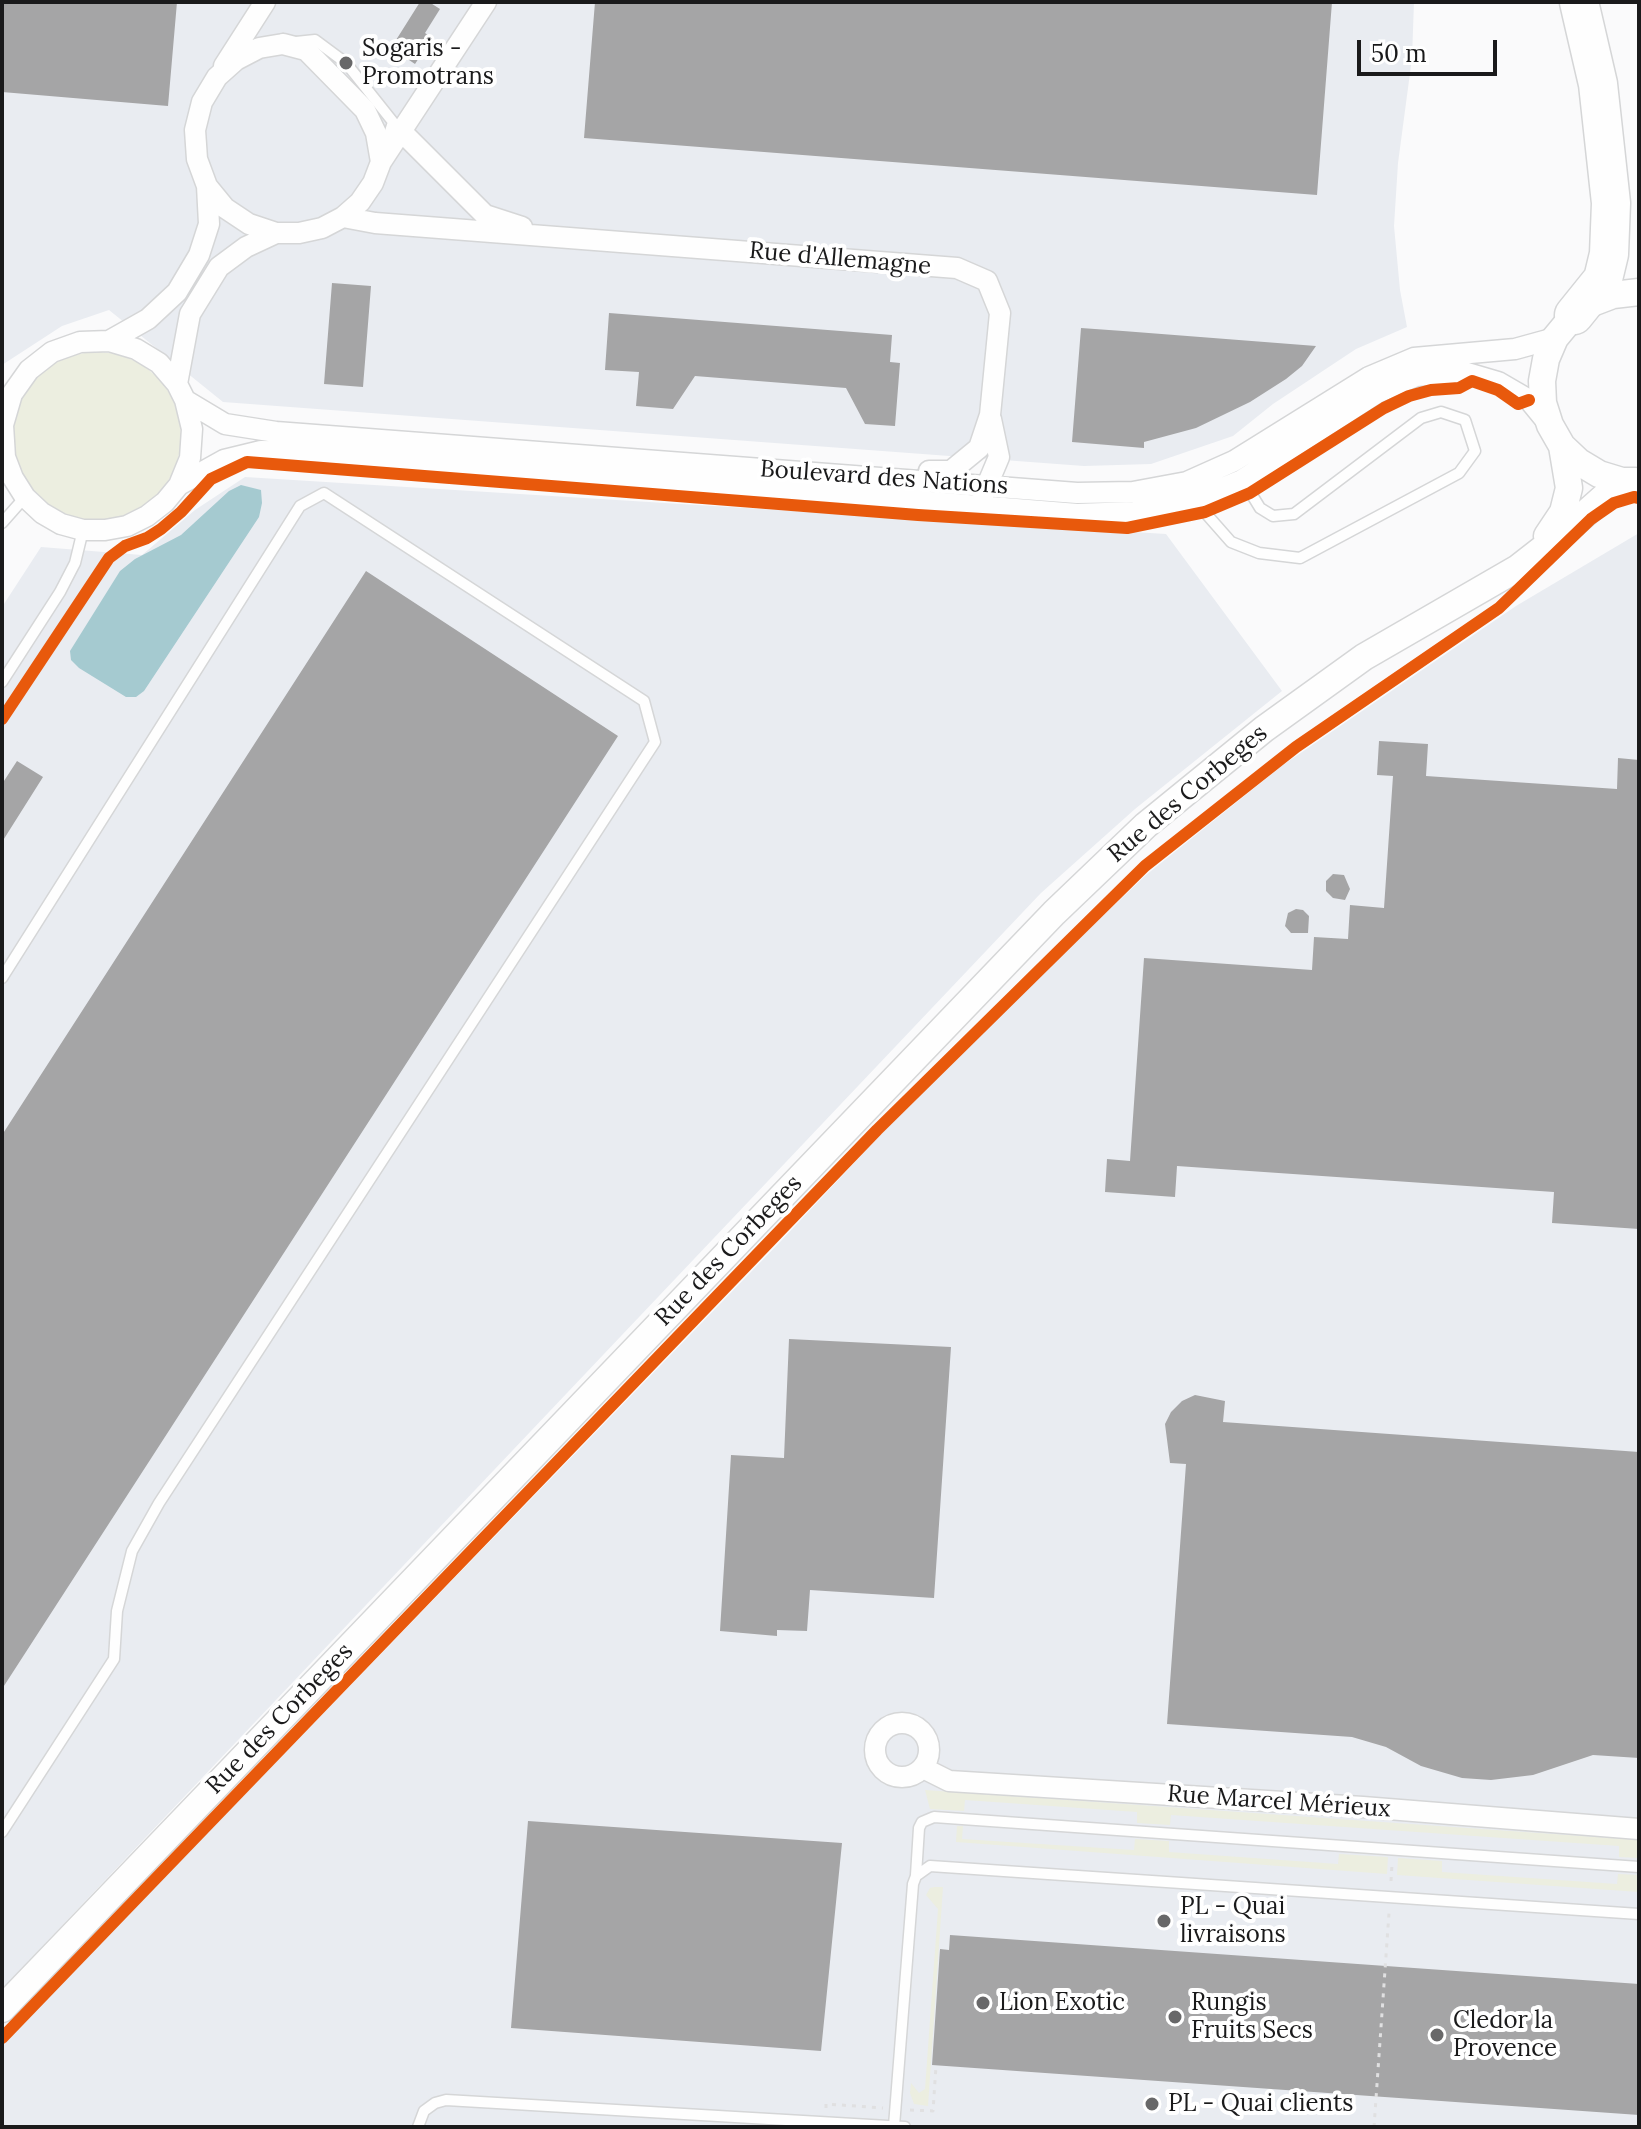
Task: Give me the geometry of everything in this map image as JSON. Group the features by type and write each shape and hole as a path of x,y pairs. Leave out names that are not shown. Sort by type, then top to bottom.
{"highway":[{"path":"1565,326 1603,279 1609,254 1611,203 1598,84 1579,2"},
{"path":"1592,2 1619,116 1625,179 1639,247"}],"street":[{"path":"109,341 148,319 177,292 199,255 209,224 207,186 197,159 195,130 202,102 265,2"},
{"path":"181,392 190,314 219,267 246,247 276,233 310,230 343,217 360,202 373,183 381,162 486,2"},
{"path":"217,77 236,60 259,48 283,44 306,50 365,110 376,133 381,162"},
{"name":"Rue d'Allemagne","path":"401,131 485,215 552,237"},
{"path":"207,186 225,208 249,224 276,233"},
{"name":"Rue d'Allemagne","path":"343,217 375,223 957,268 987,281 1000,313 990,415 979,448 951,471 778,470"},
{"path":"1565,326 1592,303 1613,295 1639,292"},
{"name":"Rue des Corbeges","path":"1518,568 1544,541 1563,512 1569,488 1556,436 1543,403 1542,381 1546,359 1565,326"},
{"name":"Boulevard des Nations","path":"181,392 225,424 276,432 1077,493 1133,492 1187,482 1234,461 1369,377 1414,358 1515,349 1565,326"},
{"path":"109,341 136,349 159,363 181,392 192,429 190,458 179,485 165,502 137,521 105,530 83,530 61,524 42,513 25,497 13,478 4,456 3,425 7,396 29,370 52,352 80,342 109,341"},
{"name":"Boulevard des Nations","path":"179,485 224,460 261,451 318,452 1077,514 1134,512 1194,500 1242,480 1377,393 1416,376 1464,372 1498,382 1529,400 1556,436"},
{"name":"Rue d'Allemagne","path":"988,486 999,457 990,415"},
{"path":"1556,436 1589,468 1630,481"},
{"name":"Rue des Corbeges","path":"2,2009 1077,891 1146,825 1264,729 1364,657 1518,568 1630,481"},
{"path":"815,492 871,489 982,498 988,486"},
{"name":"Rue Marcel Mérieux","path":"923,1768 949,1781 1363,1807 1639,1829"}],"lane":[{"path":"1194,500 1231,542 1259,553 1300,558 1459,473 1475,451 1465,420 1441,412 1421,418 1294,514 1273,516 1260,508 1234,461"},
{"path":"2,978 300,506 324,493 644,701 655,742 159,1503 132,1551 117,1611 114,1659 2,1832"},
{"path":"2,523 25,497"},
{"path":"2,682 60,592 75,563 83,530"},
{"path":"894,2126 919,1828 922,1822 934,1817 1639,1867"},
{"path":"916,1876 930,1866 941,1864 1639,1914"},
{"path":"418,2127 424,2111 446,2100 592,2108 776,2124 905,2127"}],"path":[{"path":"1374,2127 1394,1849"}],"shaded area":[{"path":"2,2 1414,2 1412,58 1398,163 1394,226 1407,327 1356,349 1273,404 1233,436 1151,464 1084,466 223,402 109,310 62,326 2,365"},
{"path":"97,352 129,359 144,366 156,377 167,389 174,404 181,436 174,468 167,483 156,495 144,506 129,513 97,520 65,513 50,506 38,495 27,483 20,468 13,436 20,404 27,389 38,377 50,366 65,359"},
{"path":"245,477 1166,534 1282,691 1135,809 1041,893 2,1989 2,607 41,547 142,555 195,510"},
{"path":"1639,533 1639,2127 2,2127 2,2045 780,1242 944,1067 1146,875 1283,765 1516,606"},
{"path":"925,1790 1639,1840 1639,1858 1619,1857 1619,1846 1171,1815 1170,1825 1137,1823 1137,1812 965,1800 964,1811 930,1809"},
{"path":"957,1826 963,1826 962,1839 1134,1850 1135,1839 1169,1841 1169,1852 1338,1864 1339,1854 1388,1857 1387,1874 956,1842"},
{"path":"1398,1858 1442,1861 1442,1872 1617,1884 1618,1874 1639,1875 1639,1892 1397,1875"},
{"path":"934,1887 943,1887 928,2106 914,2104 910,2093 911,2083 919,2093 925,2089 938,1909 926,1895"}],"water":[{"path":"241,485 261,490 259,517 144,691 136,697 126,697 79,668 71,660 70,651 120,571 135,559 181,535 229,491"}],"building":[{"path":"2,2 177,2 168,106 2,92"},
{"path":"420,2 429,2 440,9 425,33 432,38 415,64 391,48"},
{"path":"595,2 1332,2 1317,195 584,138"},
{"path":"332,283 371,286 363,387 324,384"},
{"path":"609,313 892,335 890,362 900,363 895,426 865,424 846,388 695,376 673,409 636,406 639,372 605,370"},
{"path":"1081,328 1316,346 1302,366 1250,402 1196,428 1144,442 1144,448 1072,442"},
{"path":"366,571 618,736 2,1689 2,1135"},
{"path":"1379,741 1428,744 1426,776 1617,789 1618,758 1639,760 1639,1229 1552,1223 1554,1192 1177,1166 1175,1197 1105,1192 1107,1159 1130,1161 1144,958 1312,970 1314,937 1348,939 1350,905 1384,908 1393,776 1377,775"},
{"path":"17,761 43,777 2,842 2,784"},
{"path":"1333,874 1344,875 1350,889 1345,900 1333,898 1326,891 1326,881"},
{"path":"1303,910 1309,916 1308,933 1291,933 1285,926 1288,913"},
{"path":"789,1339 951,1347 934,1598 810,1590 807,1631 777,1630 777,1636 720,1631 731,1455 784,1458"},
{"path":"1195,1395 1225,1401 1223,1422 1639,1452 1639,1758 1593,1755 1533,1775 1491,1780 1462,1778 1421,1766 1386,1747 1352,1737 1167,1724 1186,1464 1170,1463 1165,1424 1182,1401"},
{"path":"528,1821 842,1843 821,2051 511,2028"},
{"path":"950,1935 1639,1984 1639,2115 932,2065 940,1949 949,1950"}],"cycle path":[{"path":"2,719 109,558 125,546 161,529 211,479 247,462 918,515 1127,528 1205,512 1250,493 1384,408 1409,396 1431,390 1459,388 1472,381 1498,390 1518,404 1529,400"},
{"path":"2,2038 877,1130 1145,866 1296,747 1499,608 1591,519 1614,503 1639,498"}],"place":[{"name":"Sogaris - Promotrans","path":"346,63"},
{"name":"PL - Quai livraisons","path":"1164,1921"},
{"name":"Lion Exotic","path":"983,2003"},
{"name":"Rungis Fruits Secs","path":"1175,2017"},
{"name":"Cledor la Provence","path":"1437,2035"},
{"name":"PL - Quai clients","path":"1152,2104"}]}
